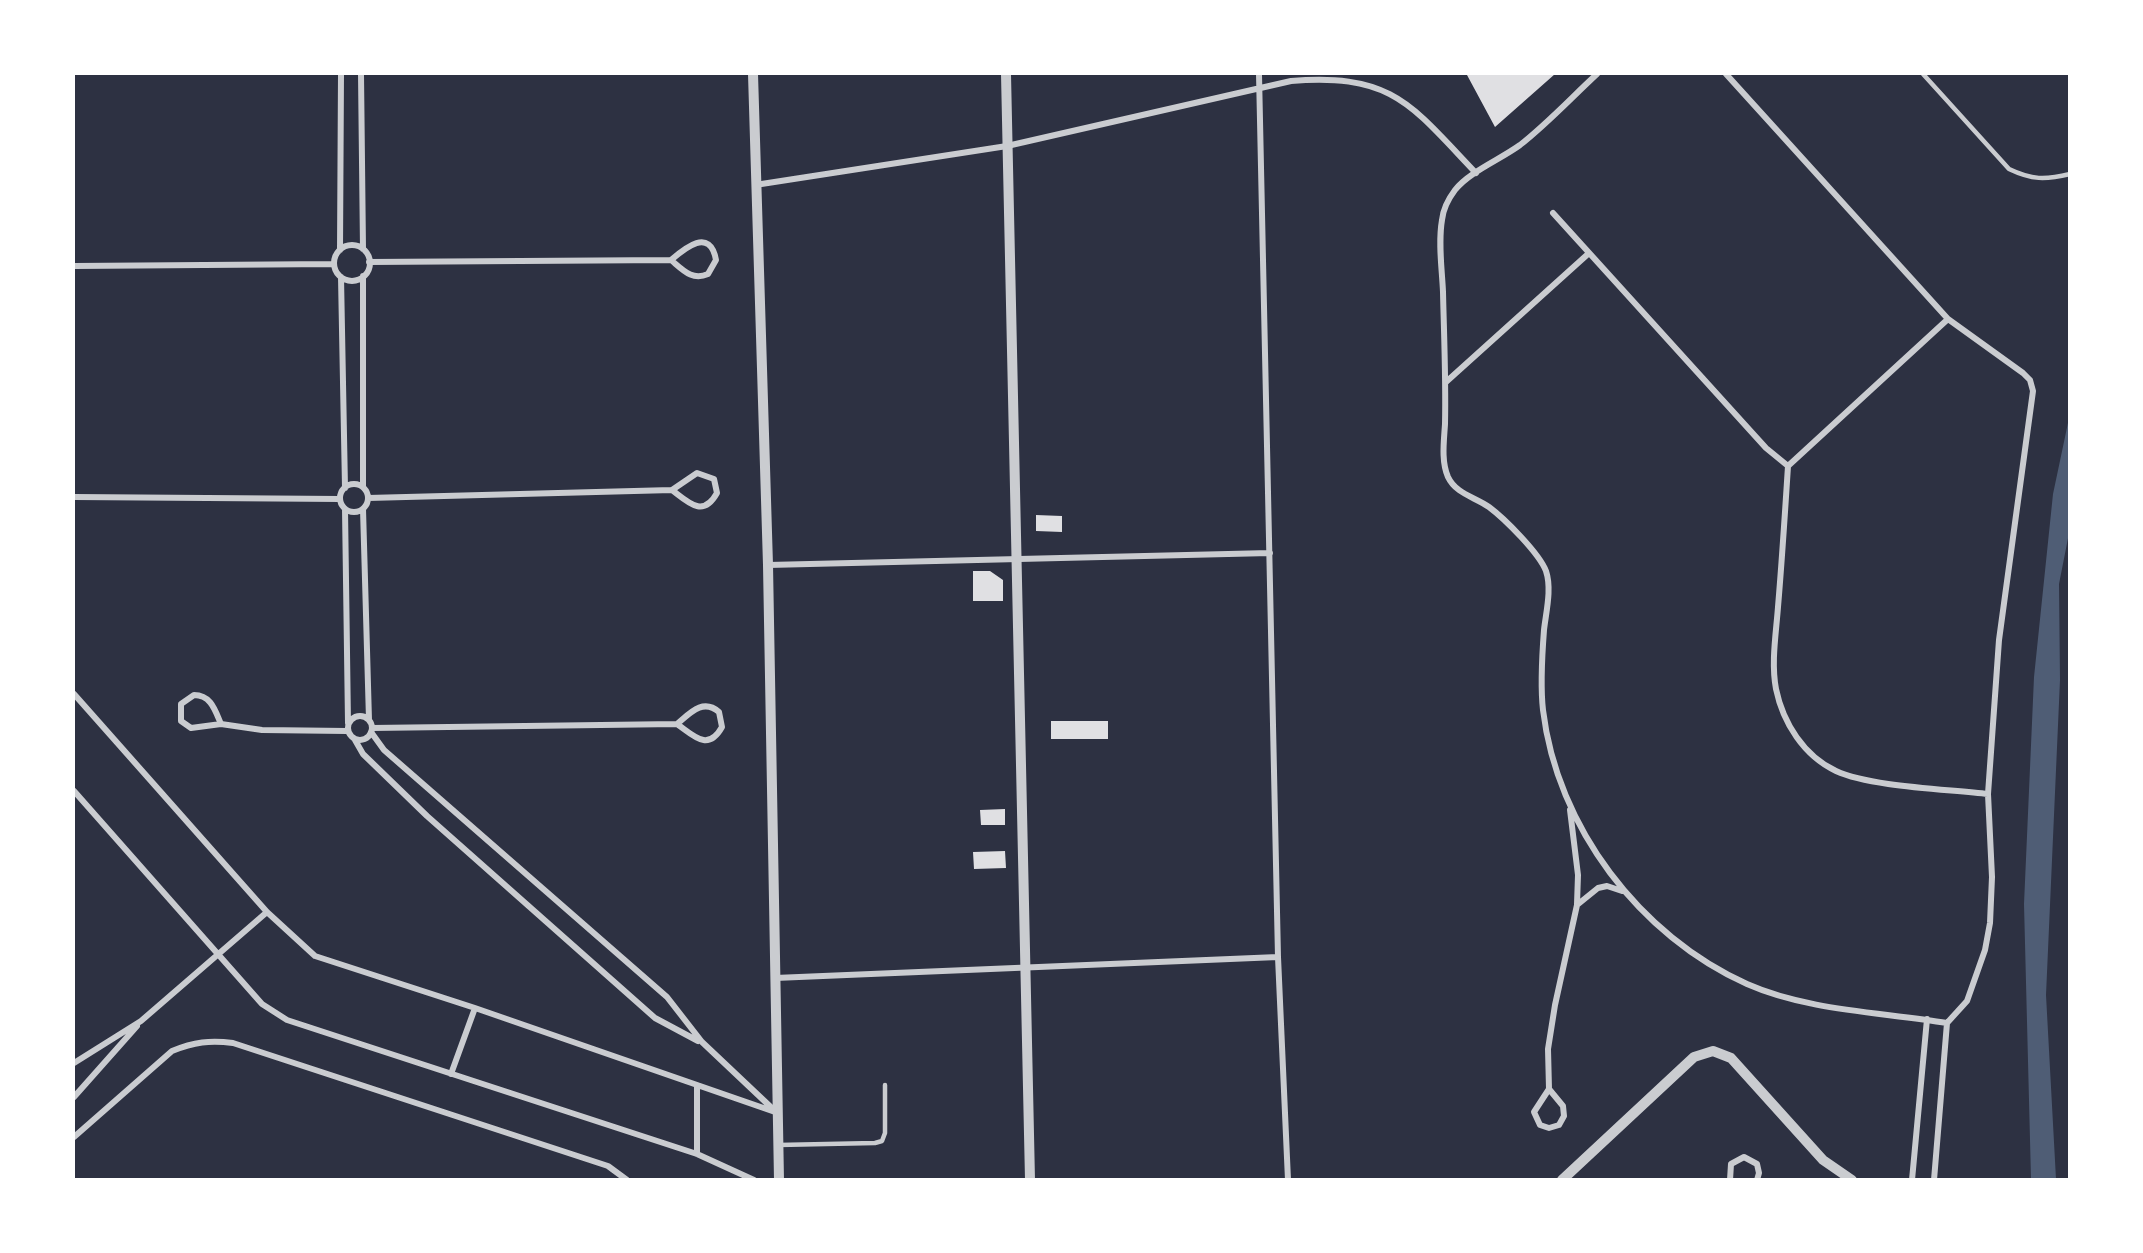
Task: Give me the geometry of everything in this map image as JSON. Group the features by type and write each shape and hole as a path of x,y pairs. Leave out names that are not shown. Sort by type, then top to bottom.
{"street":[{"path":"334,264 340,250 341,74"},
{"path":"361,74 363,249 369,262 363,276 363,487 368,498 363,509 369,720 372,730 384,750 667,997 702,1042 778,1113"},
{"path":"753,74 768,565 778,1179"},
{"path":"1006,74 1030,1179"},
{"path":"1259,74 1278,957 1288,1179"},
{"path":"1549,1089 1534,1112 1537,1121 1549,1128 1559,1125 1564,1111 1549,1089 1548,1049 1554,1005 1577,905 1574,834 1568,799 1543,710 1542,675 1548,586 1546,571 1536,555 1489,507 1456,489 1449,479 1444,464 1446,382 1441,223 1456,188 1522,143 1598,74"},
{"path":"1726,74 1948,320 2023,373 2030,380 2033,391 1999,640 1988,794 1992,878 1990,923 1985,950 1967,1001 1947,1023 1934,1179"},
{"path":"755,185 1007,146 1291,81 1319,78 1345,79 1390,93 1415,108 1476,173"},
{"path":"1553,213 1766,448 1788,466"},
{"path":"369,262 671,260 690,244 702,242 712,249 716,260 708,274 698,277 687,274 671,260"},
{"path":"340,250 351,245 363,249"},
{"path":"1446,382 1588,254"},
{"path":"74,266 334,264"},
{"path":"334,264 341,277 345,488 340,499"},
{"path":"341,277 352,281 363,276"},
{"path":"1948,320 1788,466 1775,672 1780,702 1791,729 1813,755 1843,774 1884,782 1988,794"},
{"path":"368,498 672,490 692,475 703,473 714,479 717,493 712,503 702,507 691,505 672,490"},
{"path":"345,488 353,484 363,487"},
{"path":"74,497 340,499"},
{"path":"340,499 345,509 347,731"},
{"path":"345,509 354,512 363,509"},
{"path":"768,565 1270,553"},
{"path":"74,694 267,912 315,956 475,1008 778,1113"},
{"path":"221,724 212,704 205,697 194,695 181,704 179,716 185,726 191,728 221,724 262,730 347,731 363,754 427,816 655,1018 702,1042"},
{"path":"355,740 363,740 372,730 677,723 697,708 709,706 719,712 722,727 717,736 707,741 697,738 677,723"},
{"path":"348,723 358,716 369,720"},
{"path":"74,791 262,1004 287,1020 697,1154 754,1179"},
{"path":"1568,799 1585,836 1623,891 1668,934 1706,962 1748,984 1790,998 1947,1023"},
{"path":"1577,905 1598,888 1607,886 1623,891"},
{"path":"74,1063 141,1021 267,912"},
{"path":"774,978 1278,957"},
{"path":"451,1074 475,1008"},
{"path":"1912,1179 1927,1019"},
{"path":"74,1097 141,1021"},
{"path":"74,1137 172,1051 191,1043 212,1040 233,1043 608,1166 627,1179"},
{"path":"1562,1179 1694,1057 1713,1051 1731,1058 1823,1160 1848,1178"},
{"path":"697,1085 697,1154"},
{"path":"1730,1179 1731,1164 1744,1157 1757,1164 1759,1173 1756,1179"}],"lane":[{"path":"1923,74 2010,169 2028,178 2054,178 2070,174"},
{"path":"778,1145 882,1141 885,1133 885,1085"}],"water":[{"path":"2069,418 2070,528 2059,584 2060,680 2046,995 2056,1179 2031,1179 2024,904 2034,677 2053,494"}],"building":[{"path":"1555,74 1495,127 1467,75"},
{"path":"1036,515 1062,516 1062,532 1036,531"},
{"path":"973,571 990,571 1003,580 1003,601 973,601"},
{"path":"1051,721 1108,721 1108,739 1051,739"},
{"path":"1005,809 1005,825 981,825 980,810"},
{"path":"1005,851 1006,868 974,869 973,852"}]}
